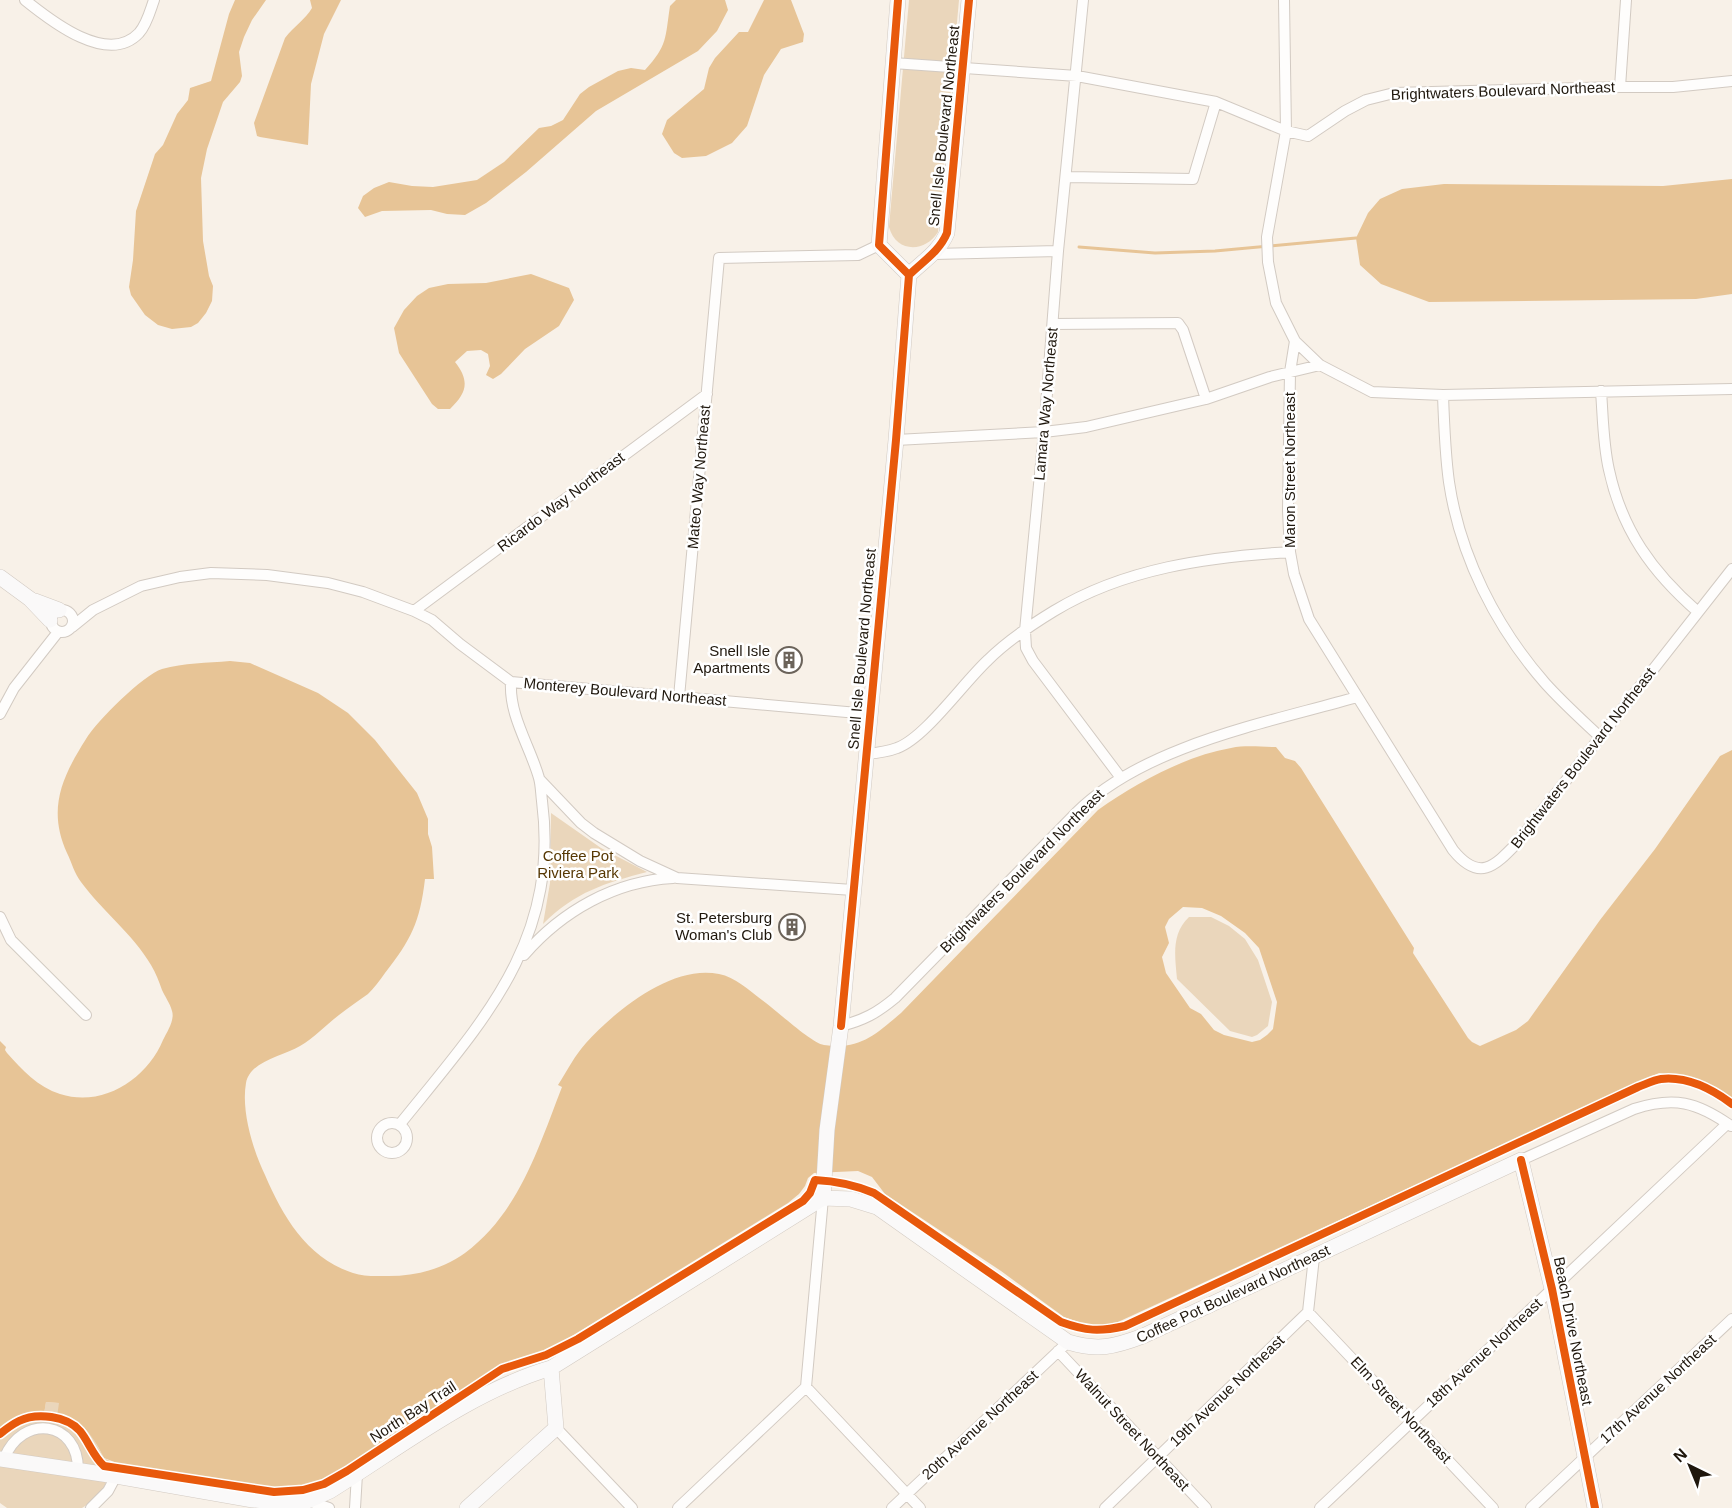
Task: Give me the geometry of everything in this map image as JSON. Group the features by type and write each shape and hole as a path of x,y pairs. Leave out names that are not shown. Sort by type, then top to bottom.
{"street":[{"path":"25,0 87,41 118,45 128,42 139,33 147,21 154,0"},
{"path":"898,0 879,245 909,275"},
{"name":"Snell Isle Boulevard Northeast","path":"806,1387 827,1130 841,1026 896,440 909,275 922,261 934,254 943,244 947,233 969,0"},
{"name":"Lamara Way Northeast","path":"1083,0 1024,631 1026,648 1033,661 1121,778"},
{"path":"1284,0 1286,130 1267,237 1268,262 1276,303 1295,341 1320,365 1372,392 1443,395 1732,388"},
{"path":"1620,87 1626,0"},
{"name":"Brightwaters Boulevard Northeast","path":"893,63 1077,76 1216,102 1286,130 1308,136 1366,100 1394,93 1673,87 1732,81"},
{"path":"1067,177 1193,179 1216,102"},
{"name":"Mateo Way Northeast","path":"679,697 719,258 858,255 879,245"},
{"path":"934,254 1058,251"},
{"path":"1053,324 1178,323 1184,330 1206,399"},
{"path":"1290,372 1295,341"},
{"path":"896,440 1044,432 1086,427 1206,399 1290,372 1320,365"},
{"name":"Maron Street Northeast","path":"1290,372 1288,512 1290,552 1294,574 1309,619 1357,697"},
{"path":"1601,392 1608,468 1625,519 1641,549 1658,573 1698,612"},
{"name":"Ricardo Way Northeast","path":"414,611 707,394"},
{"path":"1443,395 1449,484 1468,556 1483,589 1501,624 1545,683 1600,737"},
{"path":"866,754 900,748 912,740 938,715 983,664 1024,631 1055,610 1090,593 1148,572 1189,562 1219,557 1290,552"},
{"name":"Brightwaters Boulevard Northeast","path":"841,1026 860,1021 879,1011 895,998 1090,799 1121,778 1194,744 1357,697 1453,850 1468,865 1477,869 1492,866 1517,843 1732,569"},
{"name":"Monterey Boulevard Northeast","path":"93,610 66,632 59,619 93,610 141,586 180,577 211,573 267,575 328,583 363,592 432,620 460,644 512,682 869,714"},
{"path":"0,577 59,619 14,688 0,714"},
{"path":"400,1124 460,1050 501,993 531,932 542,883 544,814 539,779 511,703 512,682"},
{"path":"539,779 581,823 594,833 640,861 677,878"},
{"path":"516,964 554,924 581,905 613,890 655,879 677,878 853,890"},
{"path":"0,917 11,940 86,1015"},
{"path":"0,935 11,940"},
{"name":"Coffee Pot Boulevard Northeast","path":"823,1198 851,1199 877,1207 1063,1347 1092,1348 1123,1343 1143,1336 1634,1109 1668,1101 1708,1111 1730,1126"},
{"name":"18th Avenue Northeast","path":"1320,1508 1552,1289 1730,1126"},
{"name":"Beach Drive Northeast","path":"1521,1160 1552,1289 1595,1508"},
{"path":"308,1501 330,1491 466,1404 522,1377 551,1368 823,1198"},
{"path":"1308,1312 1314,1257"},
{"name":"Elm Street Northeast","path":"1308,1312 1493,1508"},
{"name":"19th Avenue Northeast","path":"1105,1508 1308,1312"},
{"name":"17th Avenue Northeast","path":"1531,1508 1732,1319"},
{"name":"Walnut Street Northeast","path":"1063,1347 1158,1457 1206,1508"},
{"name":"20th Avenue Northeast","path":"892,1508 1063,1347"},
{"path":"551,1368 556,1428 632,1508"},
{"path":"678,1508 806,1387 920,1508"},
{"path":"78,1471 78,1458 74,1447 57,1431 47,1429 36,1428 24,1432 15,1439 2,1459 253,1500 308,1501 329,1508"},
{"path":"467,1508 556,1428"},
{"path":"355,1508 357,1474"},
{"path":"91,1508 108,1491 116,1476"}],"green space":[{"path":"909,0 959,0 938,232 926,244 919,247 904,246 898,242 889,227"},
{"name":"Coffee Pot Riviera Park","path":"551,813 601,848 647,872 618,880 579,896 543,924 550,883"},
{"path":"1189,917 1211,917 1229,926 1245,939 1258,960 1272,1002 1268,1026 1257,1035 1252,1037 1230,1031 1177,979 1175,954 1177,938"},
{"path":"46,1402 59,1403 67,1417 78,1422 92,1436 104,1458 110,1461 106,1483 100,1494 82,1508 7,1508 0,1503 0,1428 20,1416 44,1414"}],"shaded area":[{"path":"235,0 266,0 252,20 244,37 239,52 242,76 240,82 223,102 207,149 201,178 203,241 213,286 212,301 198,323 191,327 172,329 158,325 145,315 131,295 129,287 136,211 155,154 163,145 177,114 188,100 190,88 211,81"},
{"path":"310,0 341,0 324,34 311,84 308,145 257,136 254,123 285,38 312,8"},
{"path":"676,0 725,0 728,10 717,31 698,51 596,111 526,172 486,203 465,215 431,210 382,211 365,217 358,208 363,196 374,188 389,182 433,187 477,180 504,162 539,128 551,126 563,120 580,94 589,87 618,71 631,68 645,70 662,47 670,6"},
{"path":"764,0 791,0 804,34 803,42 781,49 764,75 747,126 732,143 706,156 682,158 674,153 662,134 667,120 704,89 709,68 715,58 739,32 748,32"},
{"path":"1732,179 1732,294 1696,299 1429,302 1381,284 1360,265 1356,238 1368,213 1380,199 1402,189 1444,184 1663,186"},
{"path":"531,274 569,288 574,300 559,326 525,349 501,374 493,379 486,375 490,366 488,354 481,350 467,351 455,362 464,381 460,398 450,409 438,409 432,404 399,353 394,328 404,310 417,296 429,288 448,284 486,283"},
{"path":"230,661 250,663 318,693 348,713 375,740 417,793 428,819 434,879 425,879 417,919 402,950 368,994 305,1043 260,1064 254,1069 246,1083 245,1106 252,1142 280,1206 298,1234 322,1257 357,1274 399,1276 419,1273 457,1259 484,1237 500,1218 525,1177 562,1087 558,1085 575,1058 586,1043 612,1017 646,993 682,976 701,973 719,974 742,984 818,1043 837,1046 857,1043 875,1034 901,1013 1098,810 1128,790 1179,764 1196,757 1237,747 1276,747 1285,758 1295,761 1301,768 1414,948 1413,953 1468,1038 1480,1046 1516,1030 1528,1021 1600,920 1655,849 1720,756 1732,750 1732,1100 1696,1080 1659,1073 1118,1322 1093,1327 1064,1317 1001,1271 885,1194 872,1177 858,1171 814,1173 808,1178 799,1194 788,1203 554,1347 503,1365 486,1374 325,1479 297,1487 276,1489 166,1473 117,1463 104,1458 91,1436 80,1425 66,1418 57,1417 59,1403 46,1402 44,1414 20,1416 0,1428 0,1041 25,1072 38,1082 52,1091 76,1097 92,1097 122,1087 135,1078 156,1054 172,1022 171,1008 144,954 89,893 77,875 61,837 58,822 60,794 70,767 86,739 110,711 144,680 162,669 187,664","holes":["1183,907 1202,908 1221,916 1245,933 1259,948 1277,1002 1273,1029 1260,1040 1252,1042 1214,1030 1201,1014 1190,1008 1166,973 1162,957 1169,943 1165,927 1169,919"]}],"waterway":[{"path":"1079,247 1155,253 1215,251 1356,238"}],"cycle path":[{"path":"898,0 879,245 909,275"},
{"path":"841,1026 896,440 909,275 935,251 947,233 969,0"},
{"name":"North Bay Trail","path":"0,1434 26,1418 51,1417 68,1422 80,1431 104,1466 274,1492 303,1490 324,1484 347,1471 502,1369 546,1355 578,1339 803,1201 810,1193 815,1180 845,1184 874,1193 1061,1322 1085,1329 1108,1329 1125,1326 1653,1081 1671,1079 1690,1082 1716,1093 1732,1104"},
{"path":"1521,1160 1552,1289 1595,1508"}],"place":[{"name":"Snell Isle Apartments","path":"789,660"},
{"name":"St. Petersburg Woman's Club","path":"792,927"}]}
